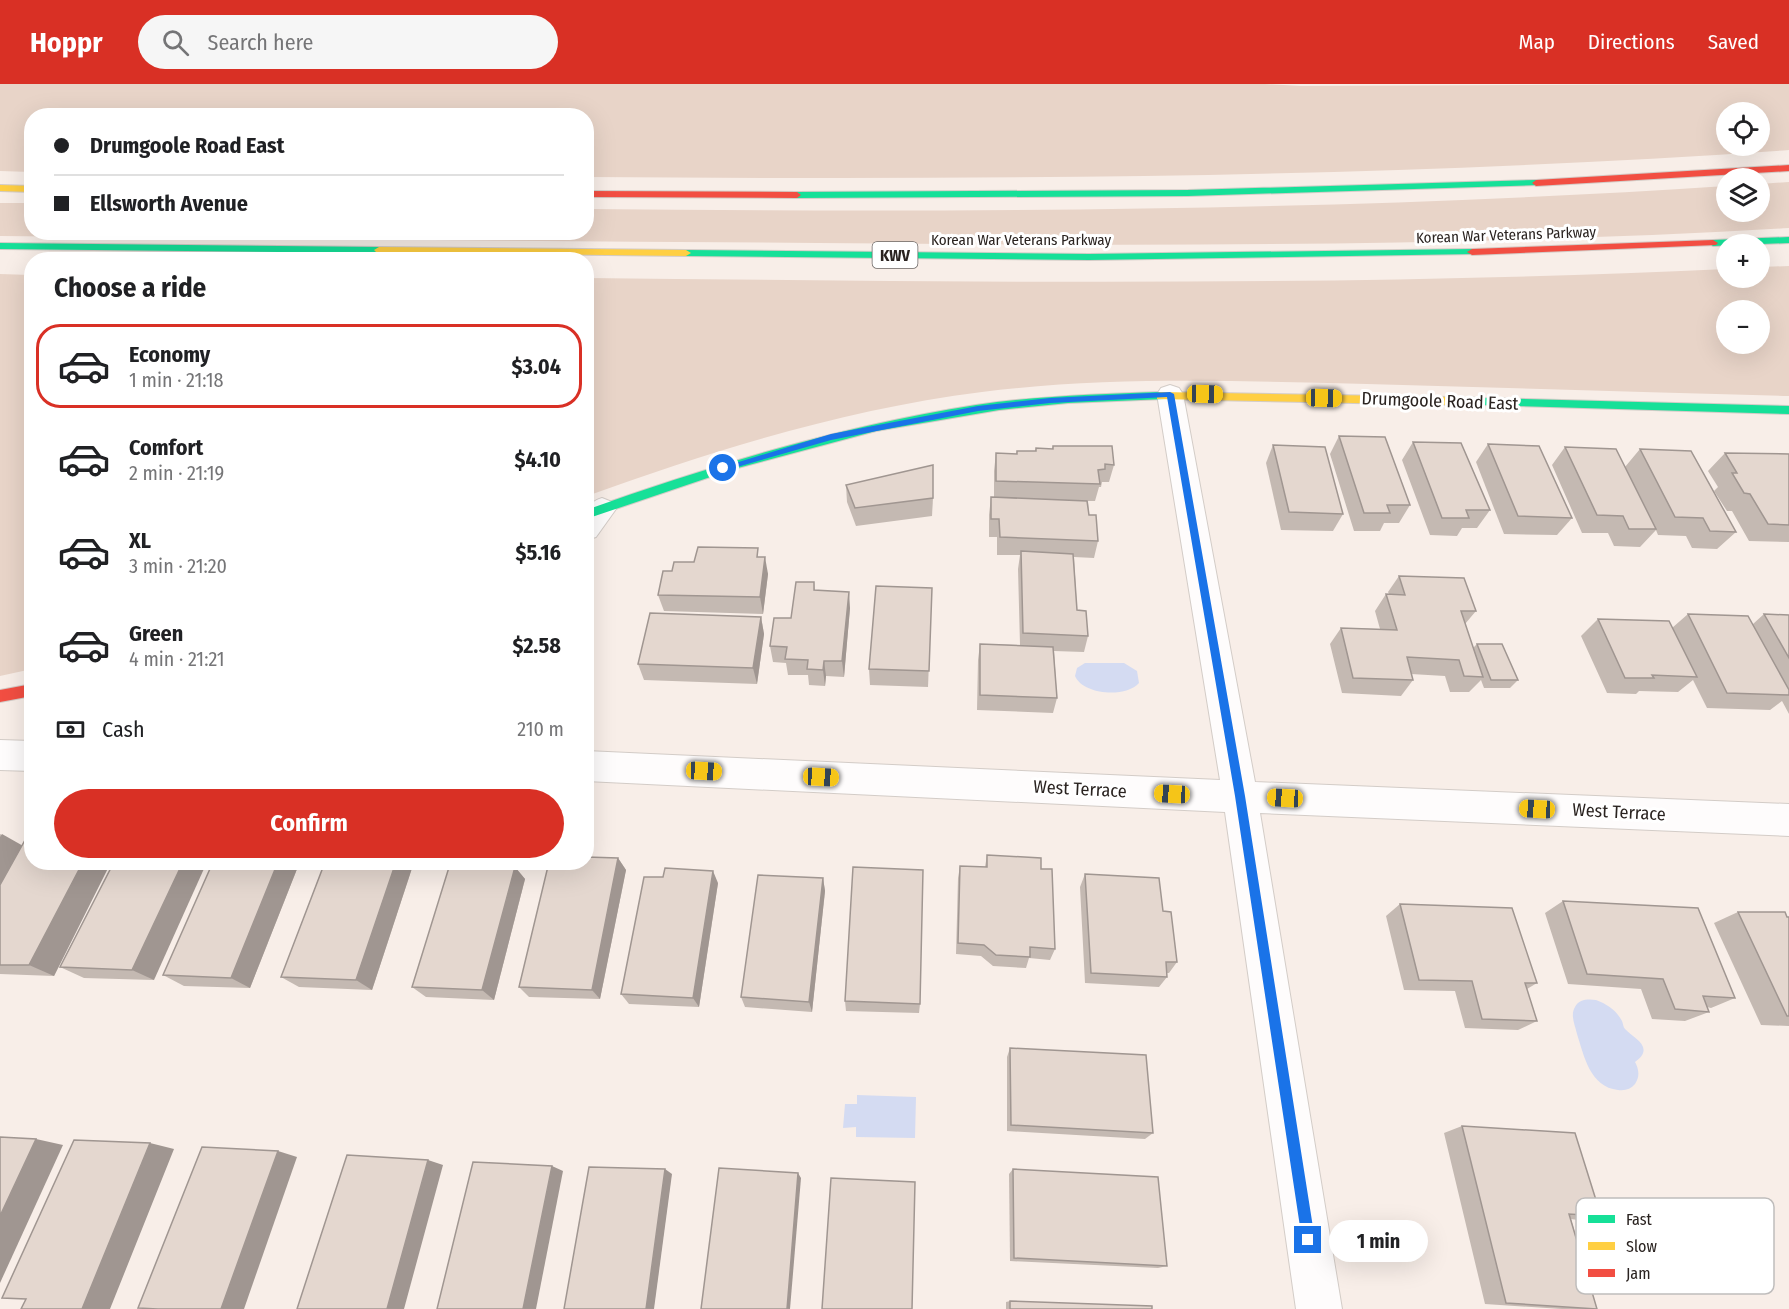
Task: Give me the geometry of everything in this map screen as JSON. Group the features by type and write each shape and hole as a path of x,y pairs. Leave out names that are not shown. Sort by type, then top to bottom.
{"main road":[{"path":"594,194 972,197 1221,193 1468,185 1789,168"},
{"path":"0,188 24,189"},
{"name":"Korean War Veterans Parkway","path":"0,246 1198,257 1446,253 1789,240"},
{"name":"Drumgoole Road East","path":"594,517 759,457 831,437 904,421 978,409 1050,401 1170,394 1789,410"},
{"path":"0,696 24,692"}],"street":[{"path":"1170,394 1240,796 1319,1309"},
{"path":"0,755 24,756"},
{"name":"West Terrace","path":"594,766 1789,820"}],"shaded area":[{"path":"0,84 1265,84 1301,86 1789,84 1789,150 1770,151 1770,102 1716,102 1716,154 1339,172 1038,177 594,177 594,108 24,108 24,172 0,171"},
{"path":"1789,182 1789,228 1547,239 1304,244 1061,245 409,240 594,240 594,209 872,211 1157,208 1442,201 1716,187 1716,222 1770,222 1770,183"},
{"path":"0,203 24,203 24,236 0,236"},
{"path":"1789,266 1789,396 1222,381 1126,382 1030,387 931,399 831,420 732,447 594,494 594,278 1157,282 1584,275 1716,269 1716,288 1770,288 1770,267"},
{"path":"0,274 24,275 24,671 0,676"}],"water":[{"path":"1085,663 1124,663 1137,671 1139,683 1125,691 1095,691 1075,676 1077,668"},
{"path":"1596,1000 1620,1017 1625,1029 1643,1047 1641,1057 1635,1062 1638,1079 1628,1089 1608,1088 1601,1083 1590,1069 1582,1052 1573,1013 1581,1001"},
{"path":"857,1095 916,1097 915,1138 856,1137 856,1127 843,1128 845,1104 857,1104"}],"building":[{"path":"1339,436 1385,437 1410,505 1387,505 1390,513 1364,513"},
{"path":"1413,442 1461,443 1490,510 1466,510 1469,518 1442,518"},
{"path":"1488,444 1539,446 1572,518 1518,516"},
{"path":"1273,445 1325,447 1343,514 1289,512"},
{"path":"1053,446 1112,446 1114,465 1105,464 1105,469 1098,470 1100,484 996,481 996,453 1017,454 1017,451 1036,451 1036,448 1053,449"},
{"path":"1565,447 1616,449 1656,529 1629,529 1623,516 1597,515"},
{"path":"1640,449 1691,451 1736,532 1710,531 1703,518 1675,517"},
{"path":"1725,453 1789,454 1789,525 1768,524 1750,494 1744,493 1732,473 1737,473"},
{"path":"933,465 933,498 855,508 846,485"},
{"path":"991,497 1087,501 1089,515 1096,515 1098,541 1000,537 999,519 991,519"},
{"path":"698,547 758,548 757,557 765,557 760,597 658,595 663,571 672,571 674,562 694,562"},
{"path":"1021,551 1073,554 1077,610 1086,611 1088,636 1023,633"},
{"path":"1399,576 1464,578 1476,611 1461,611 1483,677 1464,676 1459,660 1407,657 1413,680 1353,678 1341,628 1397,630 1386,594 1405,595"},
{"path":"796,582 814,582 814,590 849,592 842,661 824,661 823,670 807,669 808,660 785,659 787,647 770,646 774,618 791,618"},
{"path":"876,586 932,588 929,671 869,669"},
{"path":"650,613 761,617 753,668 638,664"},
{"path":"1688,614 1748,616 1789,690 1789,695 1727,693"},
{"path":"1764,614 1789,615 1789,658"},
{"path":"1598,619 1669,621 1697,677 1652,675 1654,678 1625,678"},
{"path":"980,644 1053,647 1057,698 980,695"},
{"path":"1477,644 1502,644 1518,680 1491,680"},
{"path":"24,842 24,870 79,870 29,965 0,965 0,885"},
{"path":"987,855 1041,858 1041,869 1052,869 1055,949 1030,947 1030,957 996,955 984,945 958,943 960,866 987,867"},
{"path":"594,857 618,858 592,990 519,987 547,870 594,870"},
{"path":"853,867 923,870 920,1004 845,1001"},
{"path":"665,868 713,871 693,998 621,994 644,877 663,877"},
{"path":"110,870 179,870 132,970 60,967"},
{"path":"209,870 275,870 231,978 163,975"},
{"path":"322,870 393,870 356,980 281,977"},
{"path":"448,870 514,870 482,990 412,987"},
{"path":"1085,874 1159,878 1163,911 1171,912 1177,962 1166,962 1167,977 1091,973"},
{"path":"758,875 823,878 809,1002 741,997"},
{"path":"1563,901 1698,908 1735,998 1703,996 1709,1012 1675,1009 1663,979 1587,974"},
{"path":"1400,904 1512,908 1537,983 1525,983 1537,1021 1482,1019 1472,981 1419,980"},
{"path":"1738,912 1785,912 1789,917 1789,1016 1787,1016"},
{"path":"1010,1048 1146,1055 1153,1133 1011,1125"},
{"path":"1462,1126 1575,1133 1595,1198 1576,1198 1576,1214 1569,1214 1576,1238 1576,1294 1593,1294 1597,1309 1506,1303"},
{"path":"0,1137 36,1139 0,1216"},
{"path":"74,1140 150,1143 82,1309 21,1309 26,1299 2,1298"},
{"path":"202,1147 278,1151 221,1309 138,1308"},
{"path":"347,1155 428,1160 387,1309 297,1309"},
{"path":"473,1162 552,1166 523,1309 437,1309"},
{"path":"589,1167 665,1169 646,1309 564,1309"},
{"path":"719,1168 798,1173 787,1309 701,1309"},
{"path":"1013,1169 1158,1177 1167,1266 1014,1258"},
{"path":"831,1178 915,1182 912,1309 822,1309"},
{"path":"1010,1301 1152,1306 1152,1309 1010,1309"}],"traffic: fast":[{"path":"797,195 1188,193 1536,183"},
{"path":"1713,243 1789,240"},
{"path":"0,246 379,250"},
{"path":"686,253 1089,257 1472,252"},
{"path":"594,512 778,452 926,417 1022,403 1161,396"},
{"path":"1450,401 1789,410"}],"traffic: slow":[{"path":"0,188 24,189"},
{"path":"379,250 584,252"},
{"path":"594,252 686,253"},
{"path":"1161,396 1450,401"}],"traffic: jam":[{"path":"1536,183 1789,168"},
{"path":"594,194 797,195"},
{"path":"1472,252 1713,243"},
{"path":"0,696 24,692"}],"route":[{"path":"723,468 831,437 904,421 978,409 1050,401 1170,394 1240,796 1308,1240"}]}
